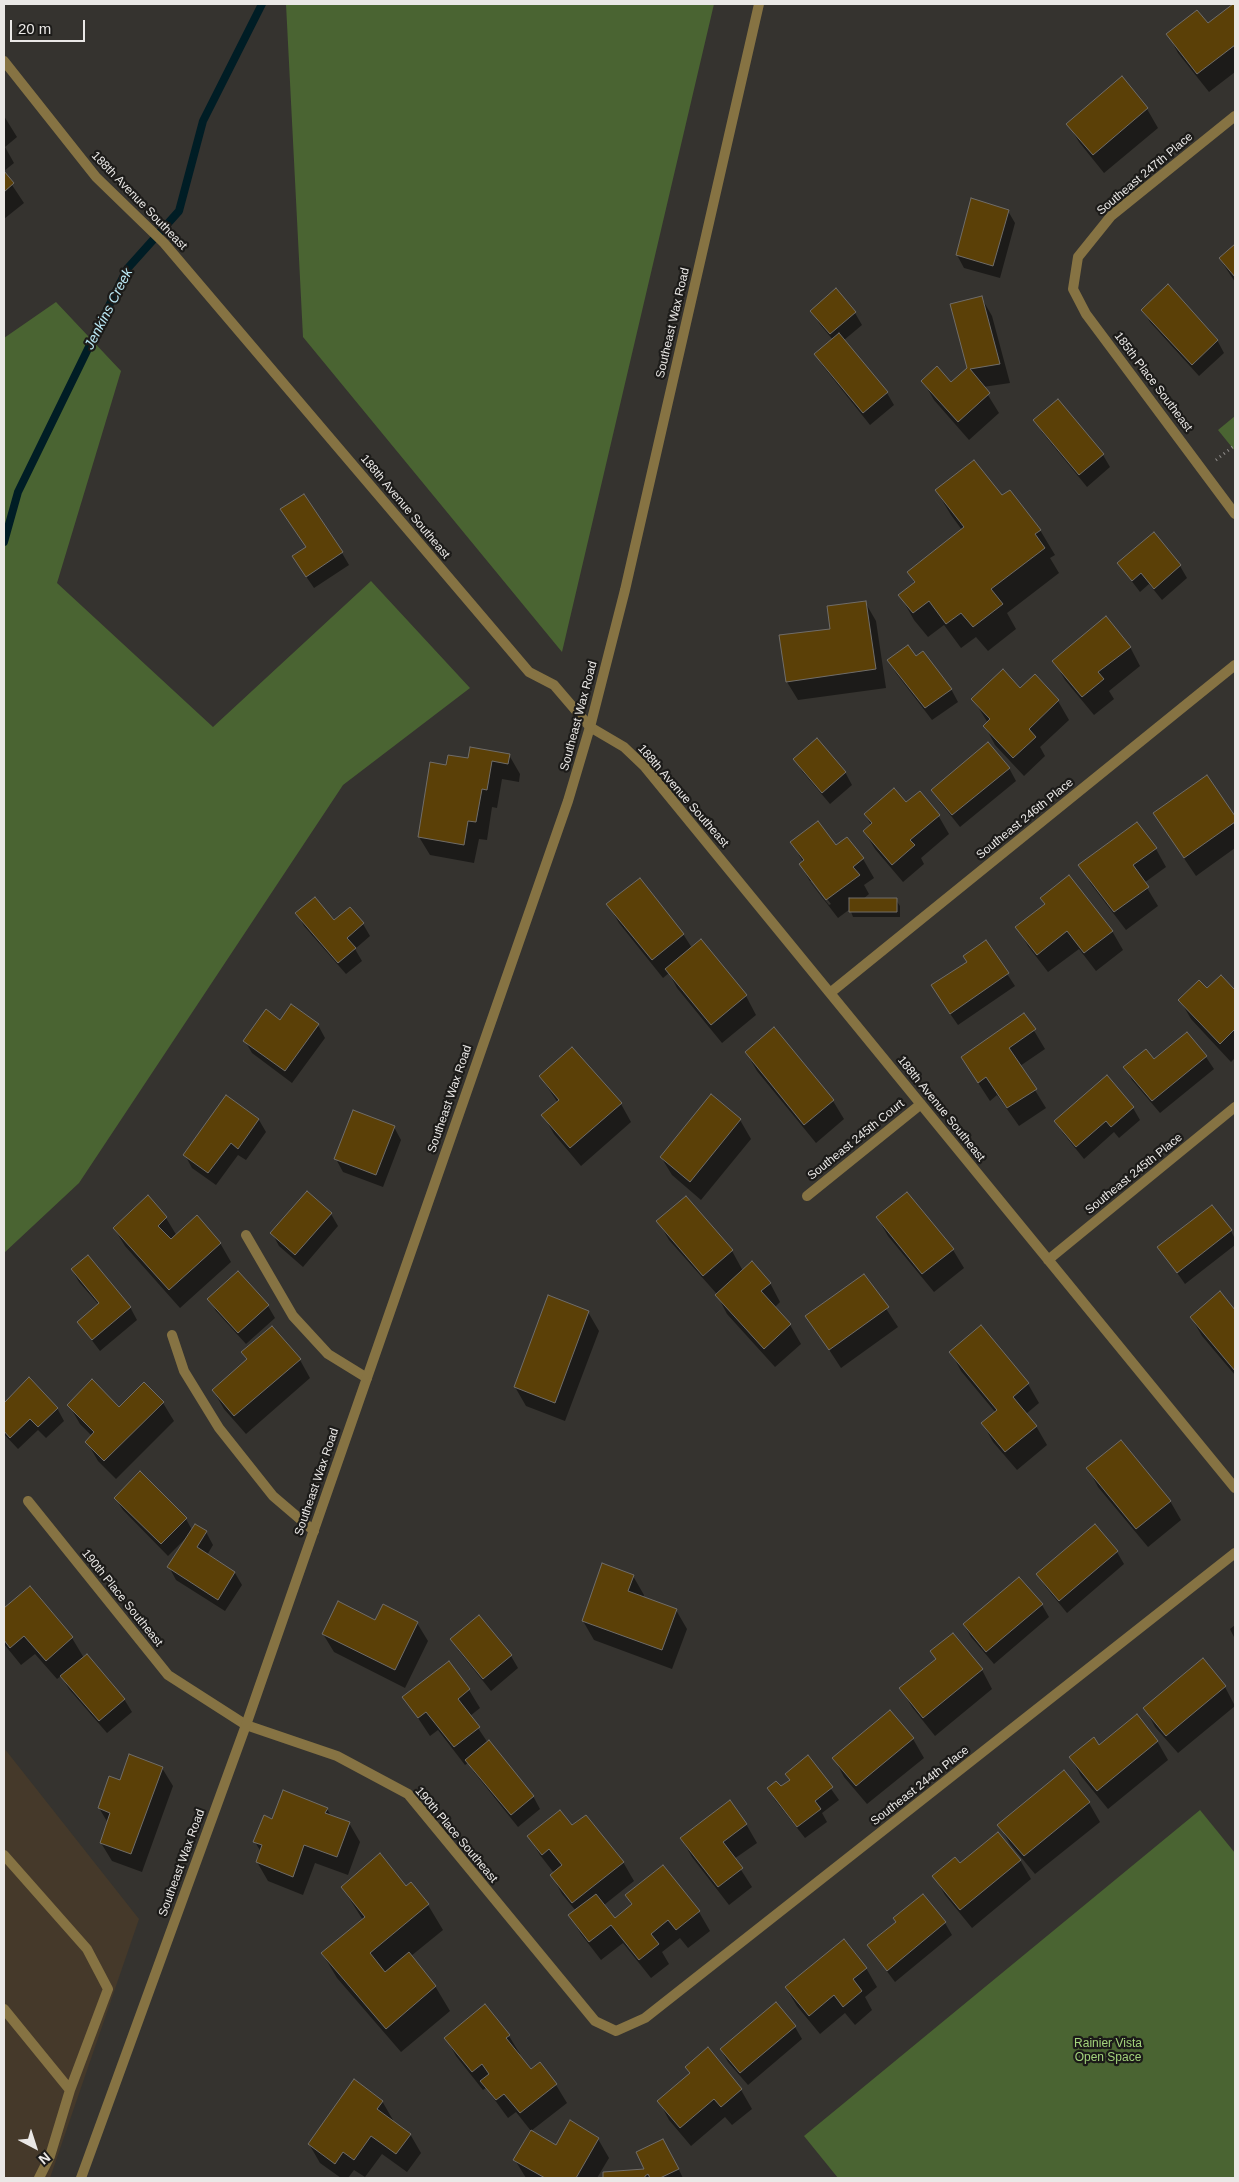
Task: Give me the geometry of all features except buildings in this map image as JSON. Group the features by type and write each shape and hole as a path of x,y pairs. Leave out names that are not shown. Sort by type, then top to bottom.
{"street":[{"name":"Southeast Wax Road","path":"81,2178 246,1724 568,801 590,727 625,590 759,4"},
{"name":"188th Avenue Southeast","path":"4,61 96,177 164,243 529,672 554,684 590,727 624,747 645,767 1235,1488"},
{"name":"Southeast 247th Place","path":"1078,257 1111,216 1235,116"},
{"name":"185th Place Southeast","path":"1078,257 1073,289 1086,314 1235,514"},
{"name":"Southeast 246th Place","path":"830,993 1235,665"},
{"name":"Southeast 245th Court","path":"807,1196 921,1104"},
{"name":"Southeast 245th Place","path":"1048,1260 1235,1107"},
{"path":"246,1235 293,1316 328,1354 367,1378"},
{"path":"172,1335 184,1371 219,1428 273,1496 314,1530"},
{"name":"190th Place Southeast","path":"28,1501 168,1675 246,1724 337,1756 408,1794 595,2021 616,2031"},
{"name":"Southeast 244th Place","path":"616,2031 645,2018 1235,1554"},
{"path":"4,1855 87,1948 108,1990 70,2090 50,2156 39,2178"},
{"path":"4,2009 70,2090"}],"path":[{"path":"1202,470 1235,445"}],"shaded area":[{"path":"4,1748 139,1919 50,2178 4,2178"}],"green space":[{"path":"286,4 714,4 562,652 303,337"},
{"path":"56,302 121,371 57,583 213,727 371,581 470,688 343,785 79,1183 4,1253 4,338"},
{"path":"1235,416 1235,451 1218,430"},
{"name":"Rainier Vista Open Space","path":"1200,1810 1235,1853 1235,2178 838,2178 804,2136"}],"waterway":[{"name":"Jenkins Creek","path":"4,542 18,492 127,269 179,211 203,121 262,4"}]}
